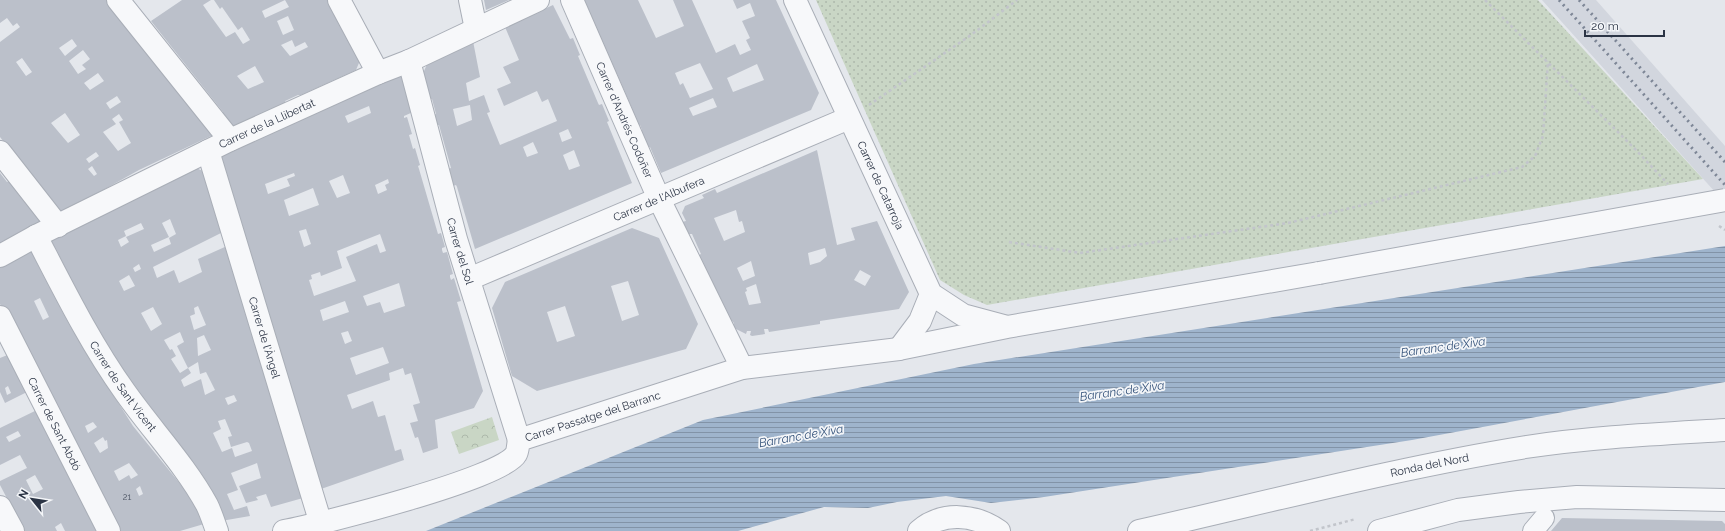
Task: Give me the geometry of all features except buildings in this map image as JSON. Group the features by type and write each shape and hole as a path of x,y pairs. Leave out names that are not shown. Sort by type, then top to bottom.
{"street":[{"path":"118,0 230,140"},
{"path":"339,0 378,73"},
{"path":"470,0 476,29"},
{"name":"Carrer de la Llibertat","path":"0,256 36,236 230,140 378,73 409,61 538,0"},
{"name":"Carrer d'Andrés Codoñer","path":"572,0 660,199 742,368"},
{"name":"Carrer de Catarroja","path":"795,0 931,294"},
{"name":"Carrer del Sol","path":"409,61 456,239 519,440"},
{"name":"Carrer de l'Albufera","path":"469,279 849,118"},
{"name":"Carrer de l'Àngel","path":"208,151 321,524"},
{"path":"0,152 58,226"},
{"name":"Carrer Passatge del Barranc","path":"284,531 321,524 431,493 505,464 516,455 519,440 742,368 899,349 1007,327 1725,200"},
{"name":"Carrer de Sant Vicent","path":"36,236 83,326 104,362 154,432 197,488 208,507 217,531"},
{"path":"899,349 920,320 931,294 963,315 1007,327"},
{"name":"Carrer de Sant Abdó","path":"0,316 109,531"},
{"name":"Ronda del Nord","path":"1139,531 1408,469 1538,446 1610,437 1725,430"},
{"path":"1379,531 1458,510 1518,502 1577,497 1725,500"},
{"path":"0,507 13,531"},
{"path":"1434,531 1458,510"},
{"path":"919,531 926,526 945,518 967,517 987,523 998,531"}],"path":[{"path":"849,118 971,35 1017,0"},
{"path":"1485,0 1635,148"},
{"path":"1009,242 1080,253 1288,223 1522,167 1536,156 1543,136 1548,61"}],"shaded area":[{"path":"1542,0 1596,0 1725,146 1725,203"}],"green space":[{"path":"816,0 1538,0 1703,179 987,305 964,295 940,280"},
{"path":"492,417 499,440 459,454 451,432"}],"water":[{"name":"Barranc de Xiva","path":"1725,246 1725,382 1412,440 1044,497 991,503 946,496 897,502 868,508 824,507 738,531 426,531 703,420 974,364"}],"railway":[{"path":"1559,0 1725,185"},
{"path":"1579,0 1725,162"}]}
